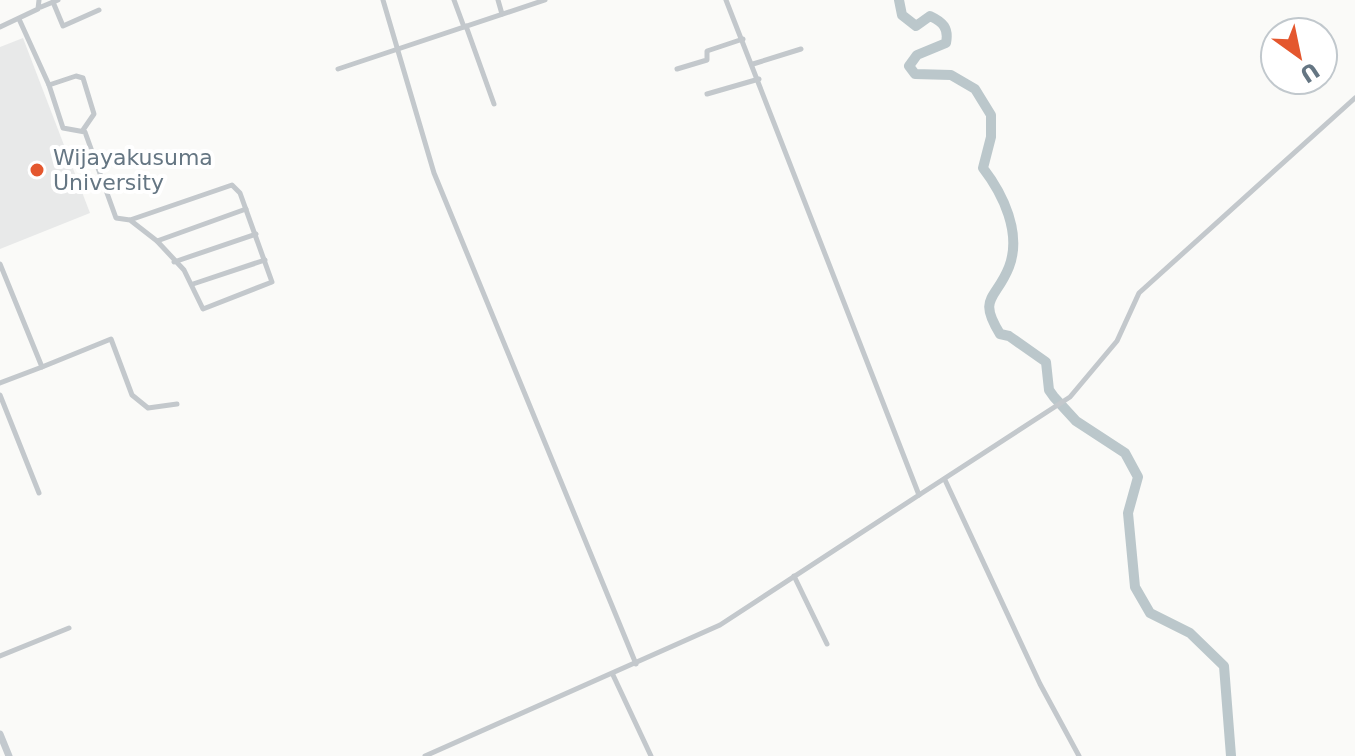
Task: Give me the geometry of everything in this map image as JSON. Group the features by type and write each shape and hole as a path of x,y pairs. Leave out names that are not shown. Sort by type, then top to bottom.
{"street":[{"path":"383,0 434,173 636,664"},
{"path":"454,0 494,104"},
{"path":"498,0 502,14"},
{"path":"338,69 545,0"},
{"path":"726,0 919,495"},
{"path":"0,27 19,19 40,4 55,1 63,26 99,10"},
{"path":"19,19 49,85 63,128 83,130"},
{"path":"677,69 707,60 706,51 743,39"},
{"path":"753,64 801,49"},
{"path":"49,85 76,76 83,78 94,114 83,130"},
{"path":"707,94 759,79"},
{"path":"425,756 720,625 1070,397 1117,341 1139,293 1355,98"},
{"path":"83,130 116,218 130,220 232,185 238,189 265,260 271,285 207,308 199,304 193,284 157,241 130,220"},
{"path":"157,241 246,209"},
{"path":"174,262 256,234"},
{"path":"193,284 265,260"},
{"path":"0,264 42,367"},
{"path":"0,383 111,339 134,397 148,408 177,404"},
{"path":"0,395 39,493"},
{"path":"945,480 1040,684 1079,756"},
{"path":"794,576 827,644"},
{"path":"0,656 69,628"},
{"path":"613,675 651,756"},
{"path":"0,734 5,750"}],"shaded area":[{"name":"Wijayakusuma University","path":"23,38 90,213 0,249 0,47"}],"waterway":[{"path":"899,0 902,15 916,26 930,16 942,23 947,33 946,43 917,55 909,66 915,74 951,75 975,89 991,115 991,137 983,168 1008,214 1013,241 1009,267 989,305 993,322 1000,334 1009,336 1046,362 1049,390 1076,421 1125,453 1138,477 1128,513 1135,587 1150,613 1190,633 1224,666 1231,756"}],"place":[{"name":"Wijayakusuma University","path":"37,170"}]}
